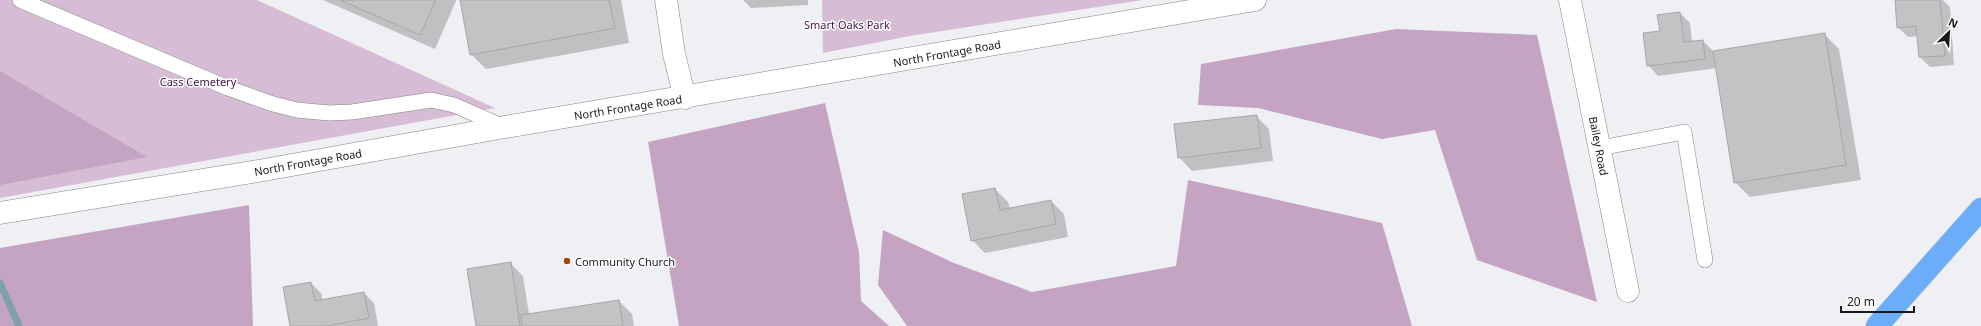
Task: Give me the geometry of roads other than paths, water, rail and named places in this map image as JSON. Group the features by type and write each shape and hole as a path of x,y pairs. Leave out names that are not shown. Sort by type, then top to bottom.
{"highway":[{"path":"1877,326 1981,209"}],"street":[{"path":"666,0 674,54 685,98"},
{"name":"North Frontage Road","path":"0,213 266,170 505,127 685,98 1255,0"},
{"name":"Bailey Road","path":"1570,0 1628,292"}],"lane":[{"path":"20,0 234,91 273,104 297,110 329,113 352,112 431,100 454,106 505,127"},
{"path":"1600,148 1684,132 1705,260"}],"waterway":[{"path":"0,283 19,326"}],"place":[{"name":"Community Church","path":"567,261"}],"park label":[{"name":"Smart Oaks Park","path":"847,24"},
{"name":"Cass Cemetery","path":"198,81"}]}
